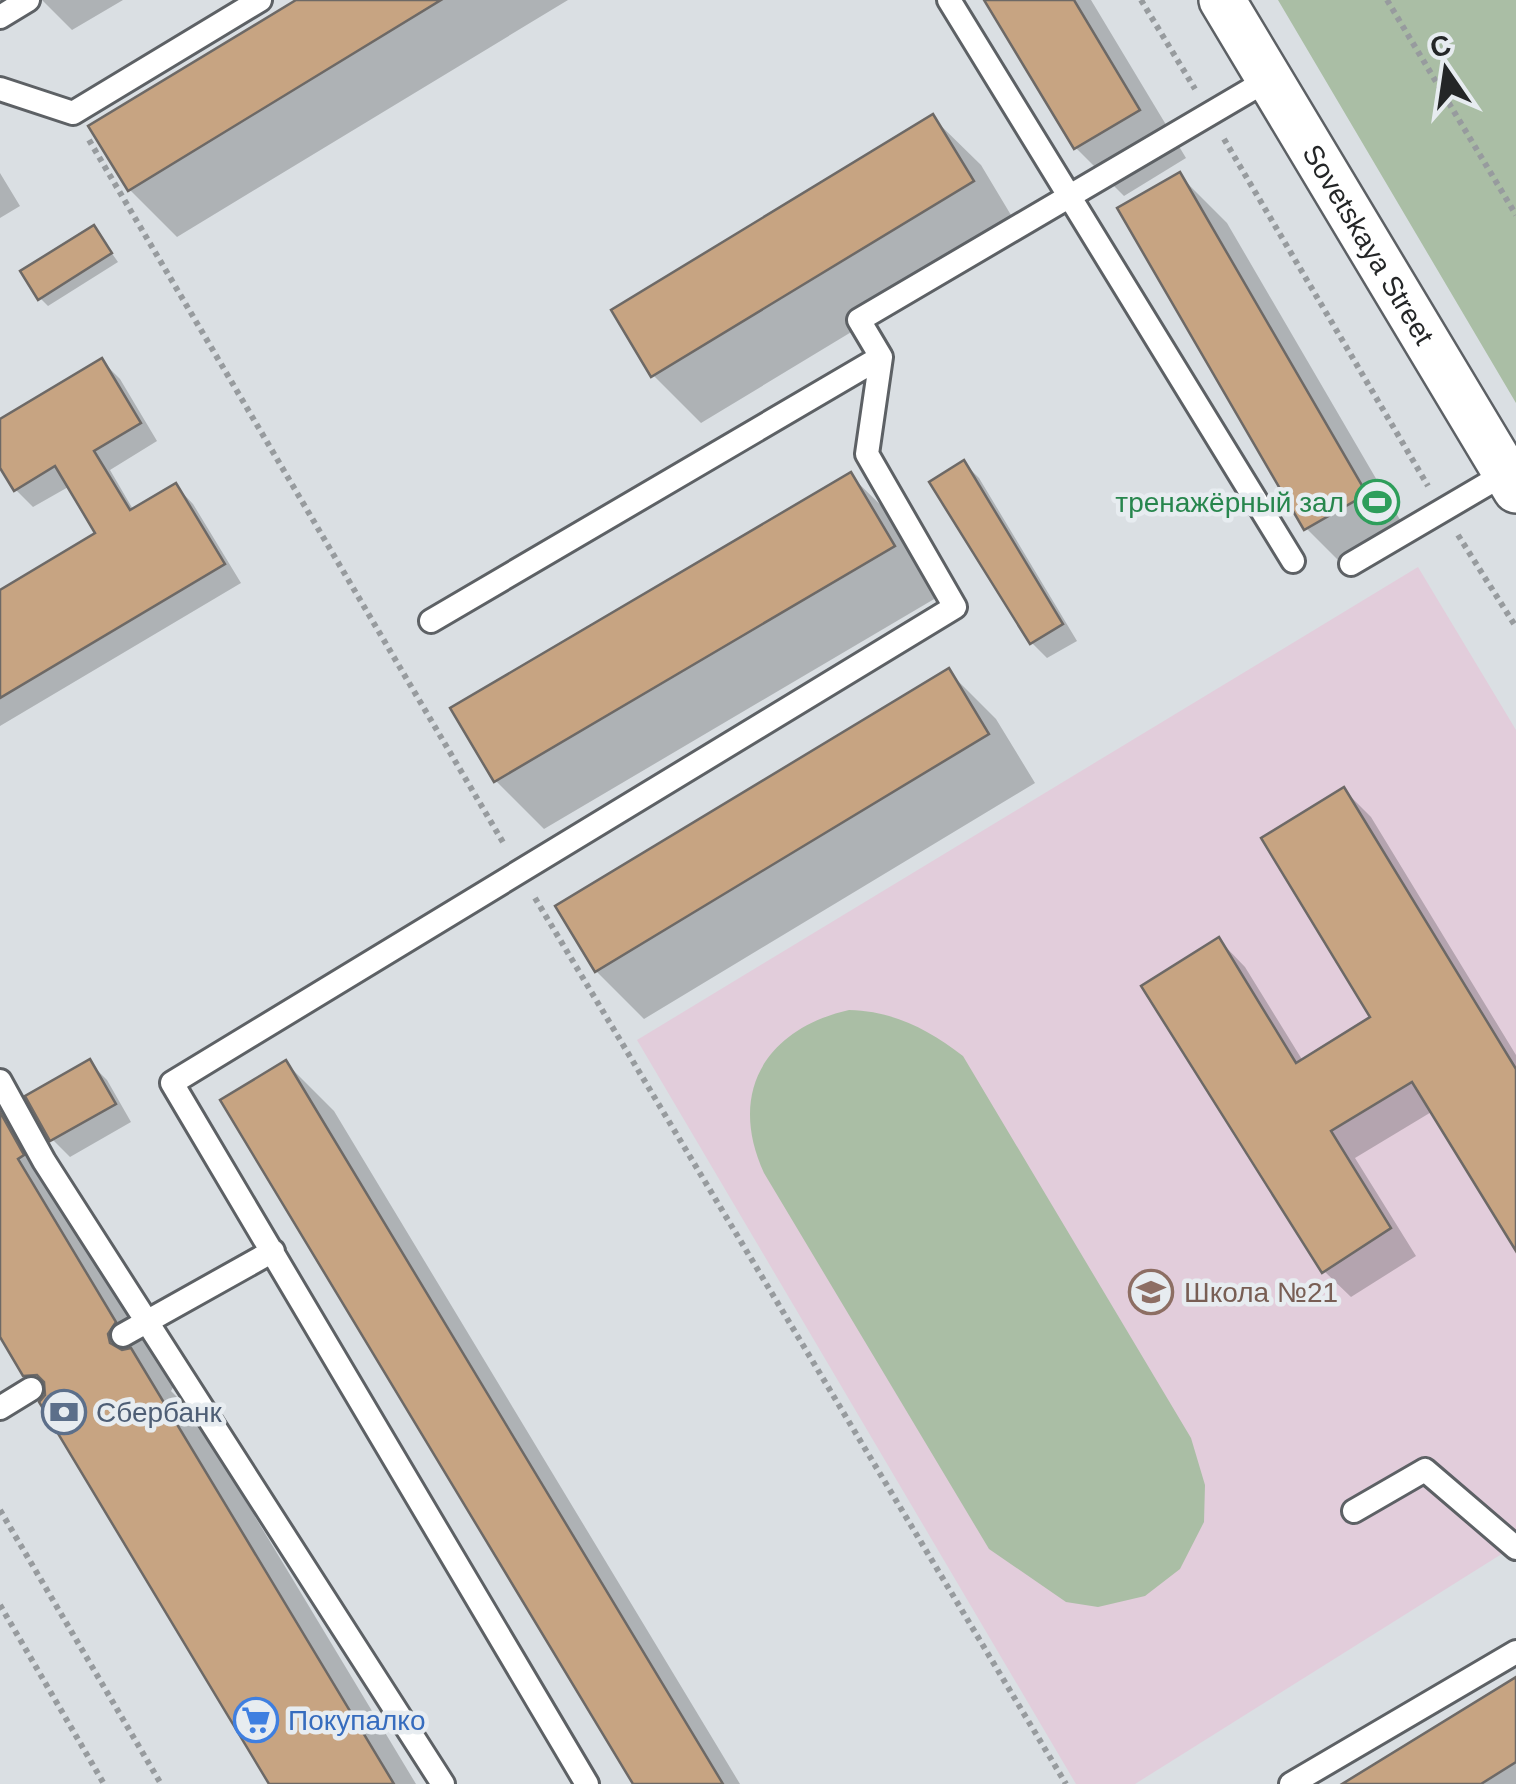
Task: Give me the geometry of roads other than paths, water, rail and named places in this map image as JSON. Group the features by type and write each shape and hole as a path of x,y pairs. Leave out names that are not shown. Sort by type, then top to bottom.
{"street":[{"name":"Sovetskaya Street","path":"1222,0 1511,482"}],"lane":[{"path":"0,17 28,0"},
{"path":"0,89 73,113 260,0"},
{"path":"949,0 1293,562"},
{"path":"587,1784 172,1083 955,607 867,454 880,357 859,320 1269,79"},
{"path":"431,621 880,357"},
{"path":"1351,564 1442,510 1511,482"},
{"path":"0,1081 44,1161 443,1784"},
{"path":"124,1335 273,1251"},
{"path":"0,1408 31,1389"},
{"path":"1354,1510 1425,1470 1516,1548"},
{"path":"1291,1784 1516,1652"}],"place":[{"name":"тренажёрный зал","path":"1377,502"},
{"name":"Школа №21","path":"1151,1292"},
{"name":"Сбербанк","path":"64,1412"},
{"name":"Покупалко","path":"256,1720"}]}
